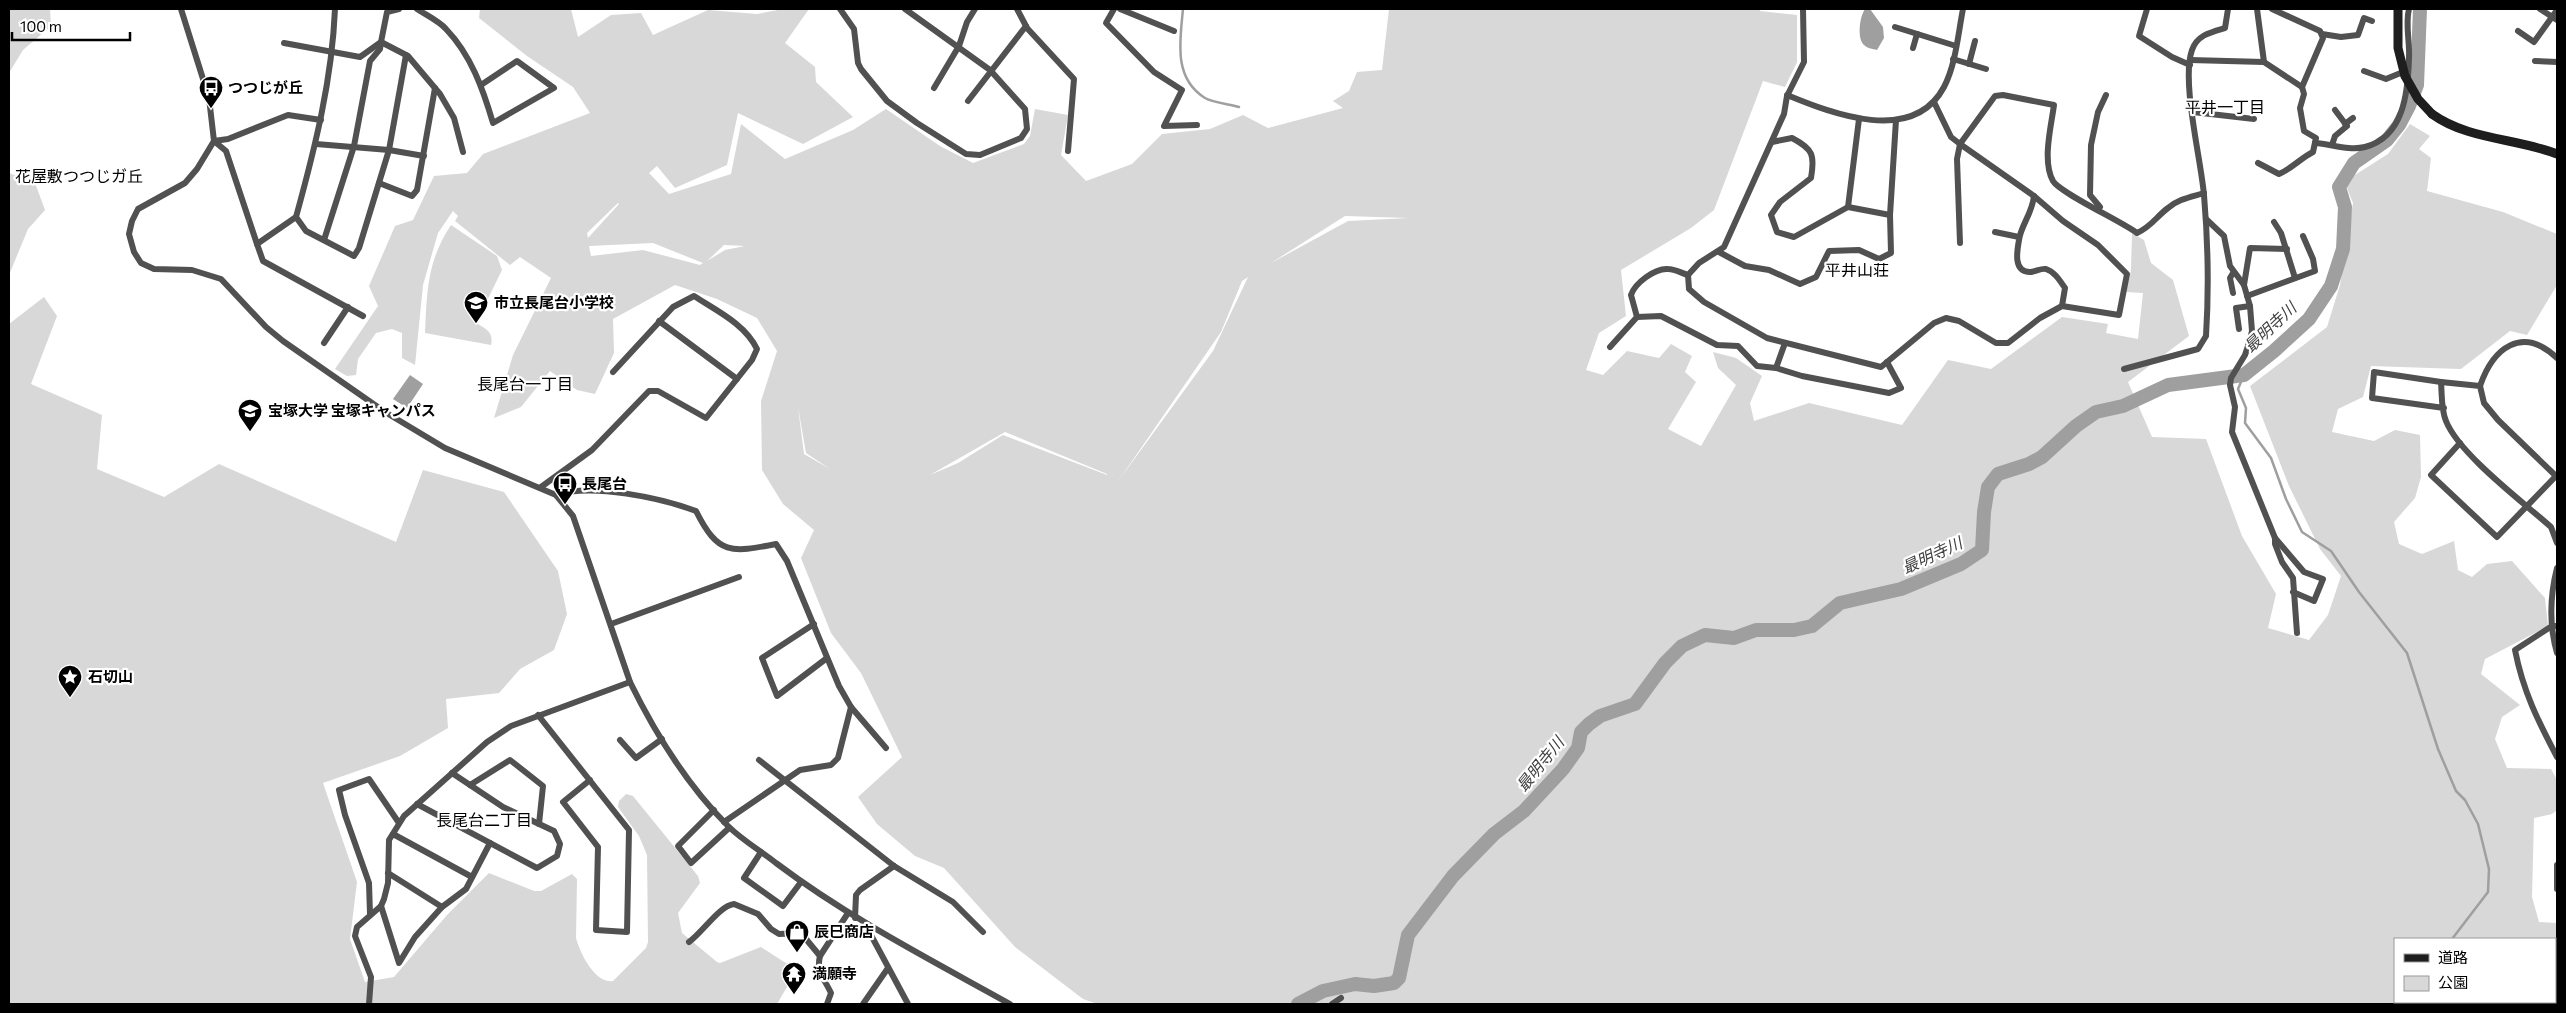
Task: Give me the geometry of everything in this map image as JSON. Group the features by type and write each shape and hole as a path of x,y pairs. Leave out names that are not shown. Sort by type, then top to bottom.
{"street":[{"path":"181,9 209,98 214,141 197,169 185,183 138,209 132,221 129,234 134,252 142,263 154,269 192,270 221,279 283,342 385,412 445,448 541,487 556,495 573,516 630,682 662,739 724,822 761,852 855,918 1010,1004"},
{"path":"257,244 296,217 316,144 334,52 335,9"},
{"path":"324,240 354,146 370,61 380,49 387,12 399,9"},
{"path":"417,9 446,28 472,66 482,85 493,123 554,88 517,61 482,85"},
{"path":"840,9 854,30 858,63 887,101 966,154 980,155 1021,138 1027,129 1026,109 990,70 905,9"},
{"path":"934,88 959,46 967,22 975,9"},
{"path":"1017,9 1026,26 1074,80 1068,150"},
{"path":"1114,9 1106,22 1154,72 1182,90 1164,126 1197,126"},
{"path":"1120,9 1174,31"},
{"path":"1803,9 1804,62 1787,95 1784,114 1772,142 1724,247 1719,252 1699,263 1688,275 1689,289 1704,302 1767,338 1881,367 1934,322 1946,318 1959,321 1996,343 2008,343 2040,318 2062,306 2119,315 2128,274 2098,245 2034,196 1951,137 1934,102"},
{"path":"1787,95 1838,114 1859,119 1896,120 1926,109 1934,102 1945,85 1953,59 1963,9"},
{"path":"2147,9 2139,36 2172,57 2190,63 2264,62 2302,87"},
{"path":"2124,369 2198,349 2206,336 2208,308 2206,219 2188,84 2192,50 2202,35 2225,28 2228,9"},
{"path":"2257,9 2264,62"},
{"path":"2272,9 2320,31 2322,34 2341,37 2358,35 2364,18 2372,21"},
{"path":"2398,9 2398,48 2404,74 2418,99 2432,114 2457,128 2506,139 2557,154"},
{"path":"2315,144 2364,148 2386,136 2401,115 2409,58 2409,9"},
{"path":"2540,9 2555,19"},
{"path":"2518,31 2534,42 2555,19 2557,10"},
{"path":"968,101 990,70 1026,26"},
{"path":"1895,27 1956,46"},
{"path":"1912,48 1917,34"},
{"path":"2258,163 2279,174 2313,152 2316,138 2304,131 2300,108 2304,94 2302,87 2323,38 2322,34"},
{"path":"1969,64 1975,41"},
{"path":"284,43 360,57 380,42"},
{"path":"380,42 406,55 436,88 454,118 463,152"},
{"path":"296,217 306,231 354,256 359,248 390,150 406,55"},
{"path":"1953,59 1986,69"},
{"path":"2535,61 2557,62"},
{"path":"2364,71 2386,79 2404,74"},
{"path":"379,183 412,196 417,190 436,88"},
{"path":"1960,243 1957,159 1960,144 1995,96 2003,95 2054,105 2048,162 2053,181 2070,195 2104,212 2138,233 2154,222 2174,203 2204,193"},
{"path":"2104,212 2090,195 2090,184 2093,135 2098,112 2106,95"},
{"path":"2335,110 2345,124"},
{"path":"2193,112 2254,119"},
{"path":"214,141 228,139 288,115 321,120"},
{"path":"2332,145 2335,136 2344,130 2345,124 2353,118"},
{"path":"1848,207 1859,119"},
{"path":"1719,252 1745,266 1769,270 1800,284 1816,277 1829,250 1859,250 1880,259 1891,253 1890,215 1896,120"},
{"path":"1772,142 1792,138 1808,146 1814,161 1811,178 1780,202 1771,215 1777,232 1794,237 1848,207 1890,215"},
{"path":"214,141 226,151 263,261 363,316"},
{"path":"316,144 354,146 424,156"},
{"path":"2034,196 2032,210 2019,237 2016,259 2021,268 2029,272 2045,269 2056,275 2065,288 2062,306"},
{"path":"2206,219 2224,236 2233,273 2244,284"},
{"path":"2274,222 2287,249 2295,278"},
{"path":"1995,232 2019,237"},
{"path":"2247,296 2315,271 2313,259 2303,236"},
{"path":"2287,249 2250,248 2244,284 2250,306 2252,331 2245,355 2231,378 2230,385 2235,407 2232,432 2275,538 2304,572 2323,579 2314,601 2293,592"},
{"path":"1637,317 1631,295 1636,285 1662,269 1670,269 1688,275"},
{"path":"2233,273 2230,278 2233,293"},
{"path":"541,487 592,450 649,391 658,391 706,418 752,360 757,349 752,338 737,324 694,296 673,307 642,338 627,360 614,372"},
{"path":"2239,329 2236,308 2250,306"},
{"path":"324,343 348,307"},
{"path":"1610,347 1637,317 1661,316 1717,345 1738,346 1757,366 1776,368 1802,376 1889,393 1902,388 1887,362"},
{"path":"659,321 737,379"},
{"path":"1776,368 1785,343"},
{"path":"2460,443 2431,475 2497,537 2556,477 2498,420 2484,403 2480,386 2494,356 2507,347 2518,343 2533,343 2550,351 2557,358"},
{"path":"2444,408 2372,398 2374,372 2480,386"},
{"path":"2441,382 2445,420 2460,443 2551,527 2557,543"},
{"path":"556,495 566,492 613,492 670,501 696,511 708,535 722,546 742,550 776,544 787,561 827,658 851,707 886,748"},
{"path":"2275,538 2275,544 2282,562 2293,578 2297,632"},
{"path":"2557,568 2553,586 2557,653"},
{"path":"611,624 739,576"},
{"path":"814,624 762,658 777,696 827,658"},
{"path":"2555,626 2515,650 2524,688 2557,757"},
{"path":"369,1004 371,978 355,936 357,928 370,914 381,906 384,899 388,873 389,840 399,823 452,773 495,736 511,726 630,682"},
{"path":"724,822 800,770 830,765 838,758 851,707"},
{"path":"538,715 590,780 629,830 627,932 596,930 598,847 563,802 590,780"},
{"path":"620,740 636,758 662,739"},
{"path":"470,785 510,760 543,786 540,824"},
{"path":"759,760 894,866 953,902 983,932"},
{"path":"417,804 537,868 557,856 560,844 554,832 503,807 452,773"},
{"path":"370,914 369,883 345,816 338,790 369,779 399,823"},
{"path":"714,810 678,846 691,863 730,828"},
{"path":"392,834 472,877"},
{"path":"381,906 399,964 415,937 442,907 466,889 490,843"},
{"path":"761,852 744,878 783,906 802,882"},
{"path":"2557,865 2557,889"},
{"path":"855,918 856,896 860,890 894,866"},
{"path":"388,873 442,907"},
{"path":"689,942 700,934 722,909 734,904 758,914 779,934 801,932 820,956"},
{"path":"827,1004 830,993 819,973 820,956 848,913"},
{"path":"864,923 908,1004"},
{"path":"863,1004 888,968"},
{"path":"1332,1004 1341,998"}],"green space":[{"path":"9,9 50,9 51,26 23,50 9,73"},
{"path":"480,9 571,9 578,37 611,15 641,13 653,35 708,10 757,14 783,9 809,9 785,43 815,67 816,82 853,117 803,144 738,113 727,165 675,188 657,166 649,173 669,194 731,174 741,124 785,159 853,130 886,109 940,146 973,163 1024,144 1030,136 1035,109 1068,115 1061,155 1086,181 1132,164 1162,134 1210,129 1243,115 1268,128 1343,108 1333,101 1349,91 1357,72 1382,70 1389,9 1760,9 1760,11 1797,15 1797,62 1785,87 1763,81 1714,210 1691,228 1621,270 1626,316 1599,333 1586,370 1603,375 1627,351 1659,358 1671,344 1692,356 1685,372 1696,382 1668,429 1701,446 1736,385 1718,368 1713,352 1736,358 1762,376 1750,403 1754,421 1809,403 1902,425 1948,360 1991,369 2062,317 2108,324 2106,333 2138,339 2143,293 2126,292 2131,270 2132,233 2144,240 2151,263 2173,280 2189,336 2128,382 2152,437 2206,439 2242,536 2276,594 2268,628 2309,640 2328,615 2341,576 2320,549 2289,486 2250,386 2327,327 2340,285 2353,203 2347,188 2347,180 2388,154 2410,124 2430,136 2419,149 2431,158 2427,191 2503,212 2557,234 2557,285 2527,335 2510,331 2461,369 2371,366 2363,397 2338,409 2332,432 2374,441 2395,430 2420,435 2421,477 2415,498 2394,522 2399,544 2422,554 2454,541 2458,570 2472,577 2487,564 2512,561 2545,598 2548,626 2485,659 2481,674 2520,705 2502,717 2495,739 2507,768 2551,769 2557,780 2557,810 2552,814 2534,818 2532,897 2539,922 2557,923 2557,991 2556,938 2394,938 2394,1003 2448,1004 1098,1004 1083,999 1015,947 944,868 915,856 877,824 858,797 902,757 861,673 831,633 801,558 814,530 783,504 762,470 761,401 777,351 757,318 717,299 675,285 613,319 614,353 595,394 577,390 550,371 521,407 494,418 513,355 551,278 520,257 510,265 455,221 458,216 453,211 438,233 423,285 415,365 402,358 402,333 392,329 376,333 358,359 356,375 347,376 335,369 378,306 369,286 395,226 413,220 434,176 467,173 483,154 590,113 573,87 527,56 479,18","holes":["619,204 588,238 587,233","1345,216 1409,218 1348,221 1271,263","653,243 703,263 700,265 643,250 591,256 589,246","724,245 745,246 725,250 707,261","1248,277 1213,351 1119,480 1221,332 1242,281","798,407 806,453 830,469 804,454","1005,432 1107,474 1003,435 958,463 930,475"]},
{"path":"9,173 35,183 45,210 28,229 9,275"},
{"path":"451,225 497,256 502,270 476,323 490,334 491,345 425,333 428,290 433,264 443,238"},
{"path":"44,297 57,316 31,384 102,415 97,469 164,497 219,464 396,542 423,470 504,492 558,571 567,614 554,650 520,669 499,693 446,699 448,728 400,756 323,783 357,882 350,939 365,982 394,977 447,915 489,873 534,891 541,891 572,874 577,879 576,938 578,944 594,973 606,981 613,981 646,948 648,942 647,855 639,836 618,807 619,801 626,794 633,796 698,876 700,883 678,913 682,933 720,963 761,947 792,967 794,975 777,1004 9,1004 9,324"},
{"path":"2457,1003 2542,1003 2464,1004"}],"shaded area":[{"path":"1865,9 1870,9 1883,27 1884,38 1877,50 1866,46 1861,40 1860,26"},
{"path":"410,375 423,384 407,408 393,399"}],"waterway":[{"path":"1183,9 1180,46 1183,69 1188,80 1195,90 1205,98 1239,107"},
{"name":"最明寺川","path":"1298,1004 1323,991 1355,984 1374,986 1394,983 1399,978 1408,935 1453,876 1494,834 1524,811 1563,769 1578,748 1581,732 1600,716 1635,704 1665,663 1682,646 1705,635 1734,638 1756,630 1794,630 1812,626 1840,603 1901,589 1961,564 1982,550 1984,512 1988,487 1998,474 2029,464 2042,457 2076,426 2096,412 2123,406 2168,385 2244,375 2274,351 2309,319 2331,286 2343,249 2345,207 2339,187 2354,163 2387,140 2399,125 2409,106 2417,85 2420,9"},
{"path":"2244,375 2238,389 2246,408 2245,423 2271,458 2286,499 2302,532 2331,551 2359,592 2407,653 2438,749 2456,791 2465,800 2478,824 2489,869 2488,892 2453,938"}],"place":[{"name":"つつじが丘","path":"211,109"},
{"name":"市立長尾台小学校","path":"476,324"},
{"name":"宝塚大学 宝塚キャンパス","path":"250,432"},
{"name":"長尾台","path":"565,505"},
{"name":"石切山","path":"70,698"},
{"name":"辰巳商店","path":"797,953"},
{"name":"満願寺","path":"794,995"}],"district":[{"name":"平井一丁目","path":"2225,107"},
{"name":"花屋敷つつじガ丘","path":"79,176"},
{"name":"平井山荘","path":"1857,270"},
{"name":"長尾台一丁目","path":"525,384"},
{"name":"長尾台二丁目","path":"484,820"}]}
